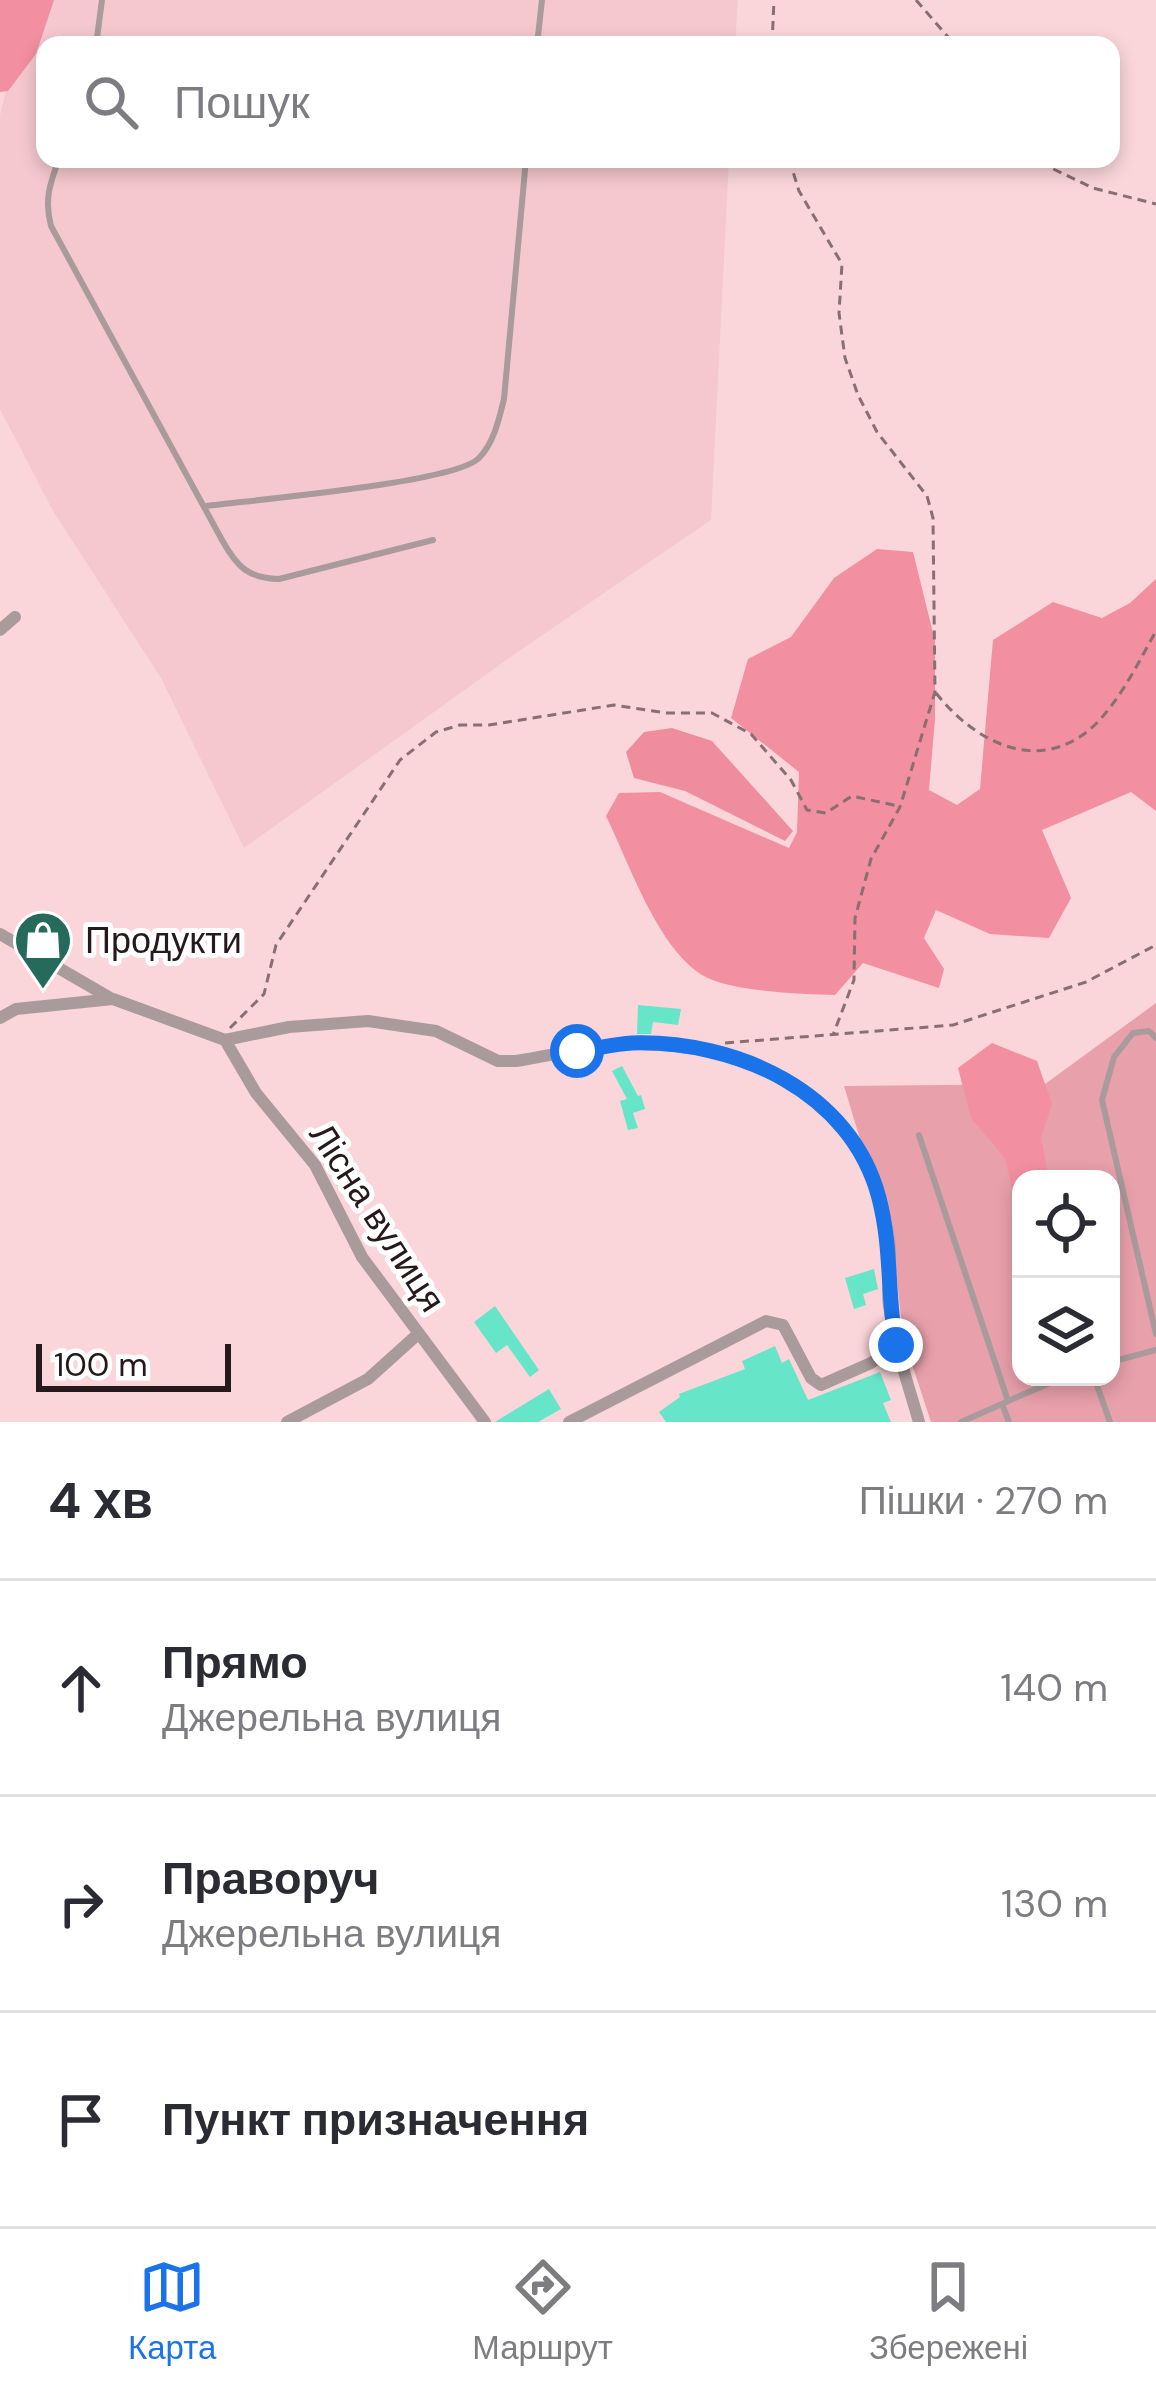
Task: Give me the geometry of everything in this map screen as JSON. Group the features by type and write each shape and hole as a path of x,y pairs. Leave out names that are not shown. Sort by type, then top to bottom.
{"street":[{"path":"0,630 15,617"},
{"path":"0,934 112,999 225,1040 289,1027 368,1021 436,1031 497,1061 632,1043 704,1049 801,1088 834,1115 854,1141 878,1193 890,1249 888,1300 896,1345 919,1422"},
{"path":"0,1018 16,1010 112,999"},
{"name":"Лісна вулиця","path":"225,1040 256,1093 315,1166 362,1257 485,1422"},
{"path":"568,1422 766,1321 783,1325 812,1378 821,1385 871,1363 896,1345"},
{"path":"287,1422 368,1379 418,1334"}],"lane":[{"path":"97,36 102,0"},
{"path":"538,36 542,0"},
{"path":"56,168 46,208 51,226 234,560 257,578 278,579 433,540"},
{"path":"205,506 423,477 466,467 480,458 497,427 504,399 525,168"},
{"path":"1156,1038 1149,1031 1133,1033 1114,1057 1102,1100 1156,1334"},
{"path":"919,1136 1009,1422"},
{"path":"1120,1360 1156,1350"},
{"path":"961,1422 1044,1386"},
{"path":"1097,1386 1110,1422"}],"path":[{"path":"772,36 773,0"},
{"path":"916,0 947,36"},
{"path":"792,168 799,191 842,264 839,313 844,358 858,395 877,432 927,496 933,518 935,692 900,807 871,859 855,918 854,980 833,1035"},
{"path":"1051,168 1093,188 1156,204"},
{"path":"935,692 958,721 1006,747 1053,752 1090,729 1156,631"},
{"path":"225,1040 232,1022 264,994 276,945 400,760 436,732 614,705 712,713 752,734 791,780 807,810 826,813 852,796 900,807"},
{"path":"704,1049 761,1038 953,1025 1086,982 1156,945"}],"shaded area":[{"path":"0,0 54,0 42,36 36,36 36,54 8,91 0,92"},
{"path":"28,0 738,0 736,36 36,36 36,168 729,168 711,520 244,848 161,678 53,511 0,409 0,115"},
{"path":"877,549 913,552 935,641 929,790 957,805 980,789 993,640 1053,602 1102,618 1130,603 1156,579 1156,811 1131,792 1042,830 1071,898 1049,938 990,934 936,910 924,938 944,969 939,988 863,963 835,995 764,991 711,979 684,960 657,923 606,816 619,793 660,792 789,848 797,832 799,772 731,718 748,659 791,637 834,578"},
{"path":"672,728 712,741 793,831 785,841 685,791 634,778 626,752 644,732"},
{"path":"1156,1003 1156,1422 931,1422 903,1337 894,1251 844,1086 1045,1084"},
{"path":"992,1043 1037,1061 1052,1104 1041,1138 1047,1170 1012,1170 1012,1189 1005,1158 971,1118 958,1068"}],"building":[{"path":"638,1005 681,1009 678,1025 653,1022 651,1034 637,1034"},
{"path":"622,1066 645,1109 633,1113 638,1128 628,1130 620,1101 627,1099 612,1071"},
{"path":"874,1269 878,1289 863,1294 866,1305 854,1309 845,1278"},
{"path":"495,1306 539,1370 530,1377 507,1345 496,1353 474,1322"},
{"path":"775,1346 782,1363 789,1359 808,1400 880,1372 891,1400 883,1403 891,1422 666,1422 659,1412 679,1394 745,1369 742,1361"},
{"path":"549,1389 561,1409 538,1422 495,1422"}],"place":[{"name":"Продукти","path":"43,991"}],"route":[{"path":"577,1051 632,1043 704,1049 801,1088 834,1115 854,1141 878,1193 890,1249 888,1300 896,1345"}]}
